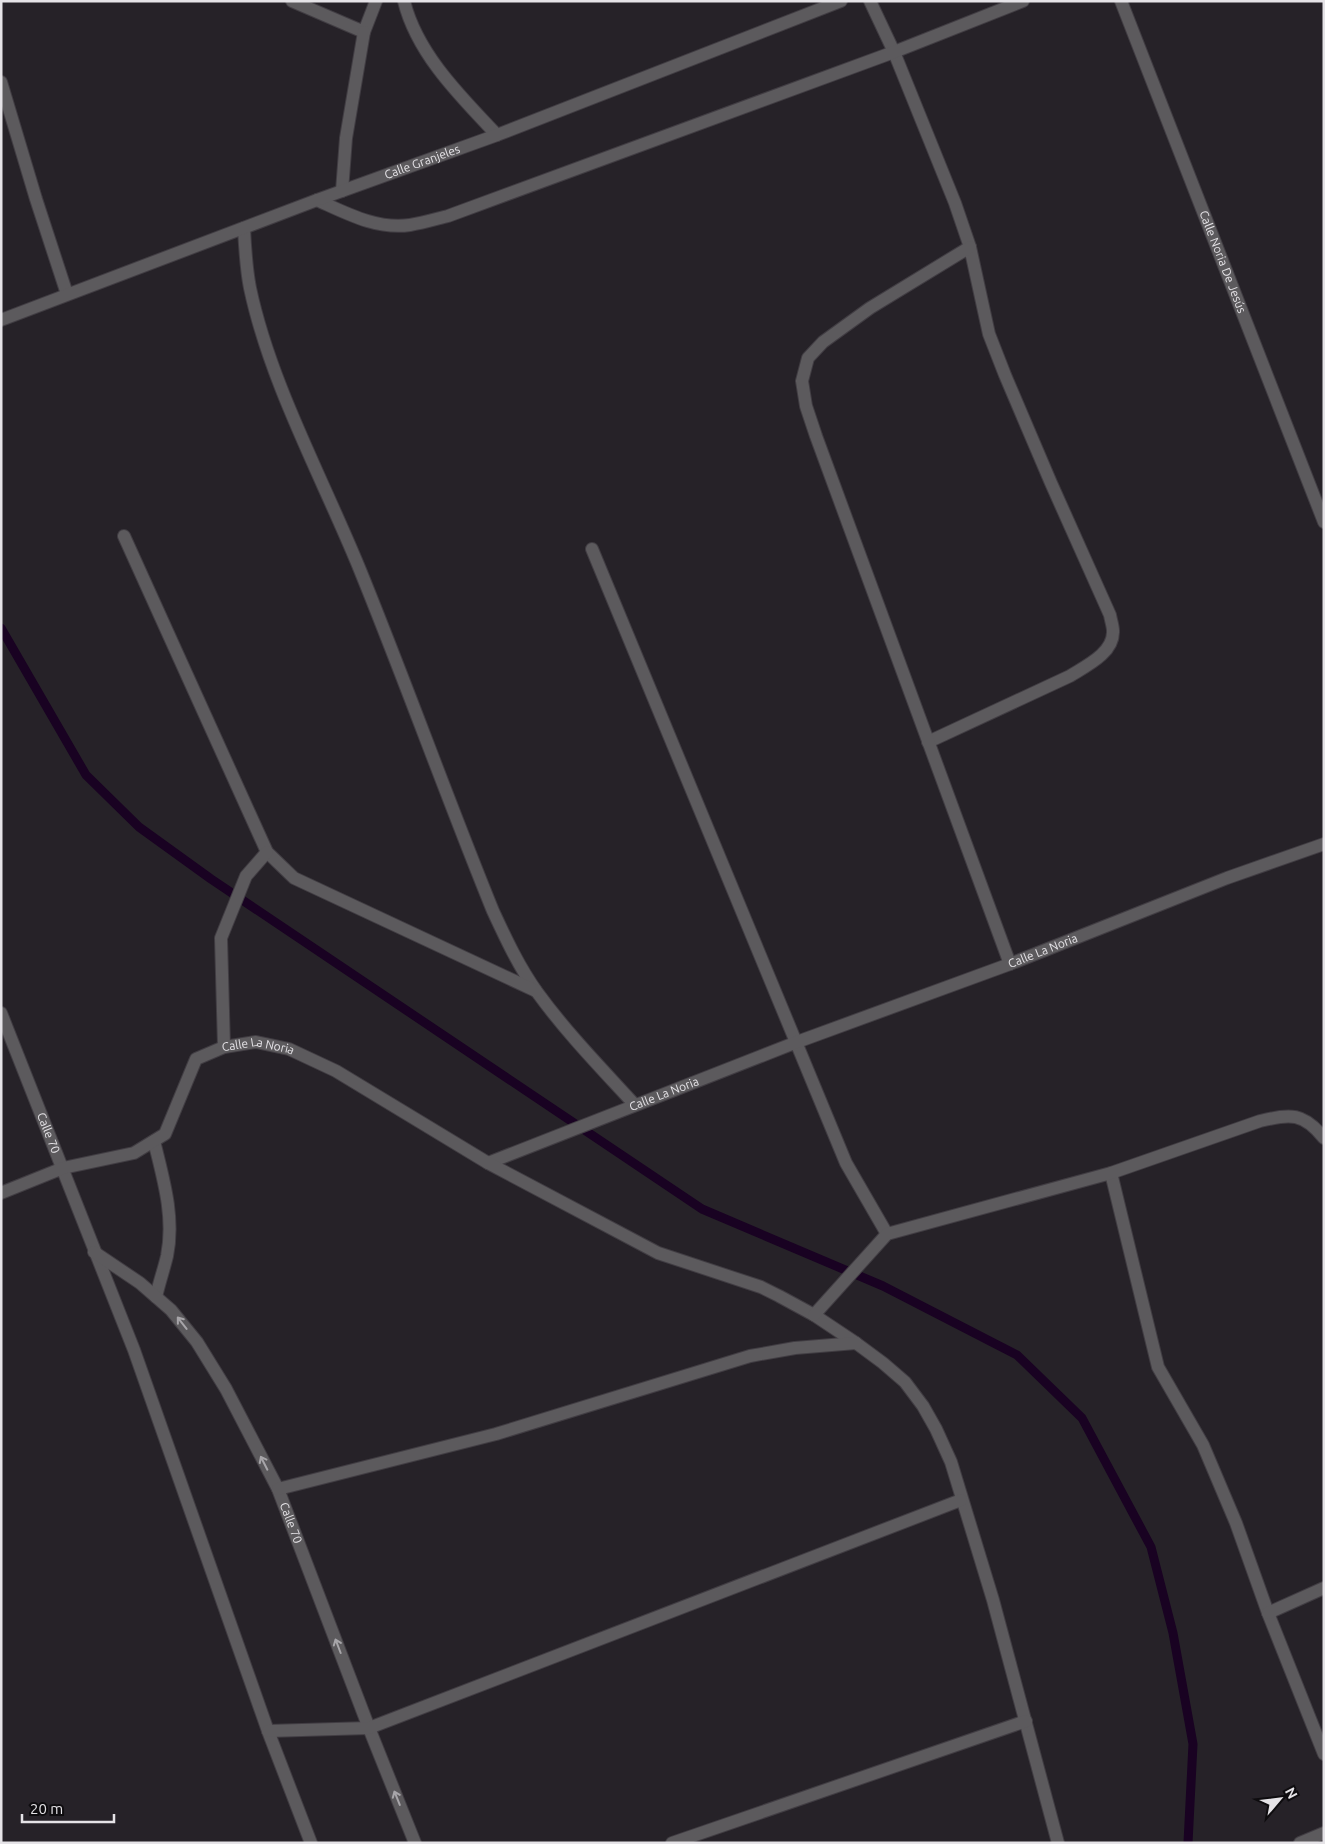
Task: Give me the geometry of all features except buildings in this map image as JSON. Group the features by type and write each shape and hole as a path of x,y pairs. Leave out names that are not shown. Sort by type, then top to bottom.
{"street":[{"path":"292,1 364,32"},
{"path":"342,190 346,138 364,32 376,1"},
{"path":"404,1 424,49 443,76 497,134"},
{"name":"Calle Granjeles","path":"1,320 342,190 497,134 841,1"},
{"path":"870,1 894,52 955,203 970,247 989,334 1051,483 1110,616 1114,633 1108,649 1090,664 1070,676 928,742"},
{"path":"318,200 353,216 377,224 409,225 448,216 894,52 1023,1"},
{"name":"Calle Noria De Jesús","path":"1120,1 1324,522"},
{"path":"1,82 67,294"},
{"path":"244,228 245,255 250,289 265,343 283,391 360,569 493,911 513,952 536,991 579,1044 634,1104"},
{"path":"970,247 870,308 823,342 808,358 802,381 806,406 816,436 1010,964"},
{"path":"124,536 267,852 294,878 536,991"},
{"path":"592,549 846,1163 887,1234"},
{"name":"Calle La Noria","path":"1,1193 63,1168 134,1153 165,1134 196,1059 224,1047 256,1042 289,1049 336,1070 488,1163 634,1104 1010,964 1227,878 1324,844"},
{"path":"224,1047 221,938 246,876 267,852"},
{"name":"Calle 70","path":"1,1013 134,1350 268,1731 311,1843"},
{"path":"814,1315 887,1234 1111,1173 1260,1121 1281,1116 1297,1117 1312,1124 1324,1138"},
{"path":"154,1141 166,1189 170,1232 167,1255 156,1297"},
{"path":"488,1163 658,1253 760,1287 814,1315 856,1343 905,1382 923,1406 936,1429 950,1462 993,1600 1058,1843"},
{"path":"1111,1173 1158,1367 1203,1445 1236,1523 1268,1613 1324,1754"},
{"name":"Calle 70","path":"94,1252 140,1283 171,1310 202,1350 226,1389 278,1489 368,1728 415,1843"},
{"path":"278,1489 496,1434 750,1356 803,1346 856,1343"},
{"path":"268,1731 368,1728 961,1500"},
{"path":"1268,1613 1324,1588"},
{"path":"672,1843 1026,1721"},
{"path":"1300,1843 1324,1834"}],"waterway":[{"path":"1,628 86,775 139,827 211,879 702,1209 883,1286 1017,1355 1082,1418 1151,1547 1173,1633 1193,1744 1188,1843"}]}
